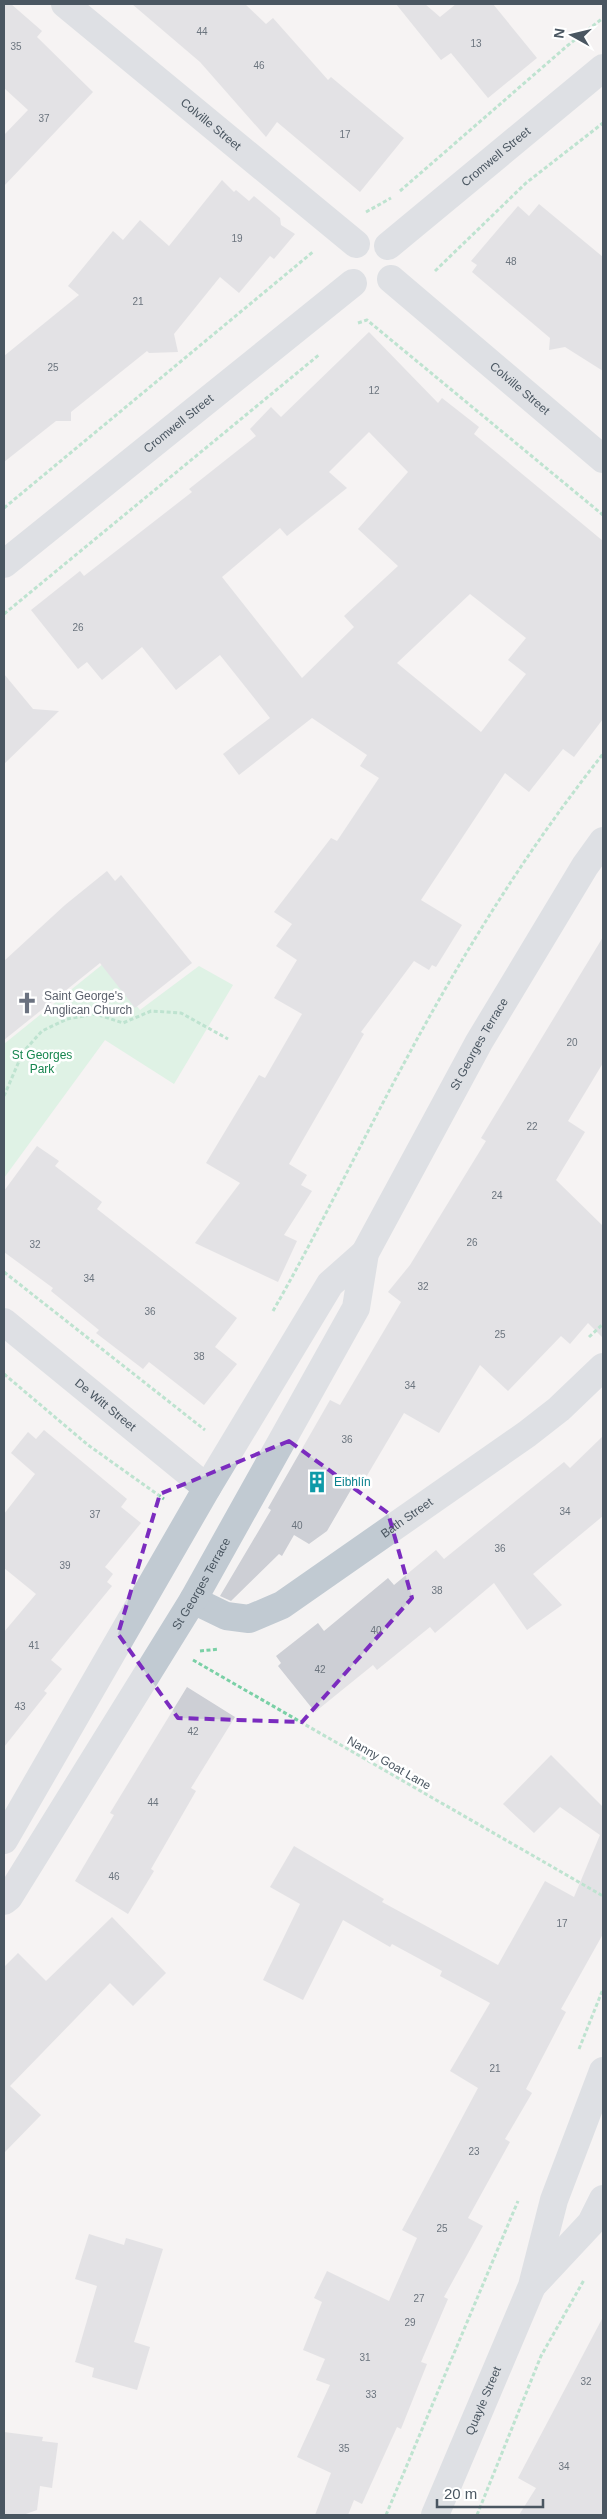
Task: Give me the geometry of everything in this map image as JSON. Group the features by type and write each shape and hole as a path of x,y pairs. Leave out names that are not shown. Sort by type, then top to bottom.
{"street":[{"name":"Colville Street","path":"66,4 356,244"},
{"name":"Cromwell Street","path":"388,246 603,68"},
{"path":"372,239 388,246 396,262 395,271 385,285 368,290 353,283 347,275 344,266 349,250 356,244 372,239"},
{"name":"Colville Street","path":"391,279 603,459"},
{"name":"Cromwell Street","path":"4,564 353,283"},
{"name":"St Georges Terrace","path":"4,1901 9,1898 43,1845 193,1600 356,1308 365,1253 479,1042 585,866 603,841"},
{"name":"St Georges Terrace","path":"4,1840 207,1488 330,1284 365,1253"},
{"name":"De Witt Street","path":"4,1322 207,1488"},
{"name":"Bath Street","path":"193,1600 226,1616 249,1619 282,1605 527,1434 560,1409 603,1367"},
{"name":"Quayle Street","path":"435,2515 532,2286 554,2200 603,2071"},
{"name":"Quayle Street","path":"532,2286 591,2223 603,2199"}],"path":[{"path":"357,217 391,199 567,46 603,18"},
{"path":"434,270 526,183 603,123"},
{"path":"4,508 318,248"},
{"path":"357,324 367,320 603,515"},
{"path":"4,614 327,348"},
{"path":"269,1317 311,1244 410,1053 487,920 570,795 603,754"},
{"path":"4,1096 23,1052 42,1031 67,1019 96,1014 123,1022 151,1011 181,1013 228,1039"},
{"path":"4,1272 210,1433"},
{"path":"4,1374 88,1445 168,1502"},
{"name":"Nanny Goat Lane","path":"166,1644 603,1896"},
{"path":"578,2050 603,1989"},
{"path":"386,2515 519,2199"},
{"path":"477,2515 541,2356 585,2279"}],"highlighted area":[{"path":"289,1441 388,1513 412,1598 302,1722 178,1718 118,1634 160,1494"}],"green space":[{"name":"St Georges Park","path":"103,964 140,1010 199,966 233,985 174,1084 105,1040 4,1178 4,1044"}],"building":[{"path":"4,4 11,4 42,31 37,37 93,92 4,186 4,135 28,110 4,88"},
{"path":"132,4 245,4 266,24 273,18 328,80 331,77 404,138 360,192 277,122 266,137 200,62"},
{"path":"396,4 425,4 440,17 456,4 493,4 537,58 488,98 451,53 441,60"},
{"path":"222,180 234,192 236,190 249,201 254,196 280,218 281,225 295,234 274,259 270,256 239,293 220,277 174,334 178,352 149,353 147,351 71,412 71,421 56,421 4,462 4,356 79,295 68,286 113,231 123,240 140,220 169,246"},
{"path":"539,204 603,257 603,371 565,347 549,350 550,338 472,272 477,265 471,261 518,206 529,216"},
{"path":"369,332 438,403 442,398 479,427 474,434 603,541 603,719 574,757 563,749 529,792 505,773 421,900 462,925 436,967 432,965 429,970 414,961 361,1032 364,1034 289,1164 307,1175 301,1185 312,1191 284,1235 297,1241 278,1282 195,1243 240,1183 206,1163 259,1075 265,1078 302,1014 274,998 297,960 276,946 292,924 274,912 331,838 337,841 379,778 360,766 367,755 312,718 239,775 223,754 270,718 220,655 176,690 142,647 102,680 87,662 78,669 31,610 80,571 84,576 192,492 189,489 256,436 250,429 271,407 281,417","holes":["369,432 408,472 358,529 398,566 344,616 354,627 302,678 222,577 280,528 287,536 347,488 329,472","470,594 526,638 508,660 526,674 481,732 397,663"]},
{"path":"4,674 33,709 59,711 4,764"},
{"path":"107,871 115,881 121,875 192,963 135,1008 100,963 4,1040 4,961 65,905"},
{"path":"603,937 603,1063 568,1121 585,1132 556,1180 603,1226 603,1338 588,1323 570,1344 561,1336 508,1391 480,1365 439,1433 404,1413 365,1479 359,1476 327,1531 309,1544 294,1535 282,1556 279,1554 231,1601 220,1596 271,1510 268,1508 330,1400 340,1405 401,1302 388,1292 410,1265 486,1141 481,1138"},
{"path":"37,1146 59,1161 55,1166 102,1202 97,1209 237,1318 215,1347 237,1364 204,1405 149,1362 143,1369 96,1333 99,1330 51,1291 53,1288 4,1252 4,1191"},
{"path":"44,1430 127,1499 121,1507 141,1523 105,1567 113,1574 107,1582 112,1586 51,1660 62,1669 44,1691 47,1693 4,1747 4,1632 36,1594 4,1568 4,1514 35,1474 11,1453 28,1432 36,1439"},
{"path":"603,1436 603,1516 533,1574 562,1605 527,1630 494,1583 435,1633 430,1627 377,1670 373,1665 315,1712 278,1666 281,1663 276,1656 318,1623 324,1631 388,1578 394,1585 436,1550 444,1559 564,1462 570,1468"},
{"path":"187,1687 235,1717 191,1788 196,1791 151,1869 154,1871 128,1914 75,1881 114,1815 110,1813"},
{"path":"551,1755 603,1807 603,1934 561,2009 566,2012 526,2089 532,2093 505,2139 510,2142 468,2218 483,2226 444,2297 448,2299 421,2362 427,2364 401,2429 397,2427 362,2504 354,2500 348,2515 315,2515 331,2473 297,2457 330,2385 316,2380 325,2359 303,2350 322,2302 314,2298 327,2271 389,2301 417,2238 402,2230 478,2088 450,2071 490,2003 440,1976 442,1971 392,1944 390,1947 343,1920 303,2000 263,1980 300,1904 270,1887 294,1846 384,1899 382,1902 498,1965 545,1881 574,1897 600,1835 560,1807 534,1833 503,1804"},
{"path":"112,1917 166,1973 133,2006 110,1983 10,2086 41,2115 4,2153 4,1967 18,1953 46,1981"},
{"path":"89,2234 124,2245 126,2238 163,2249 134,2342 150,2347 137,2390 92,2377 94,2368 75,2362 97,2286 75,2279"},
{"path":"603,2317 603,2515 519,2515 536,2488 518,2478"},
{"path":"4,2432 43,2437 42,2441 58,2443 52,2488 40,2486 37,2510 23,2515 4,2515"}],"place":[{"name":"Saint George's Anglican Church","path":"27,1003"},
{"name":"Eibhlín","path":"317,1482"}]}
